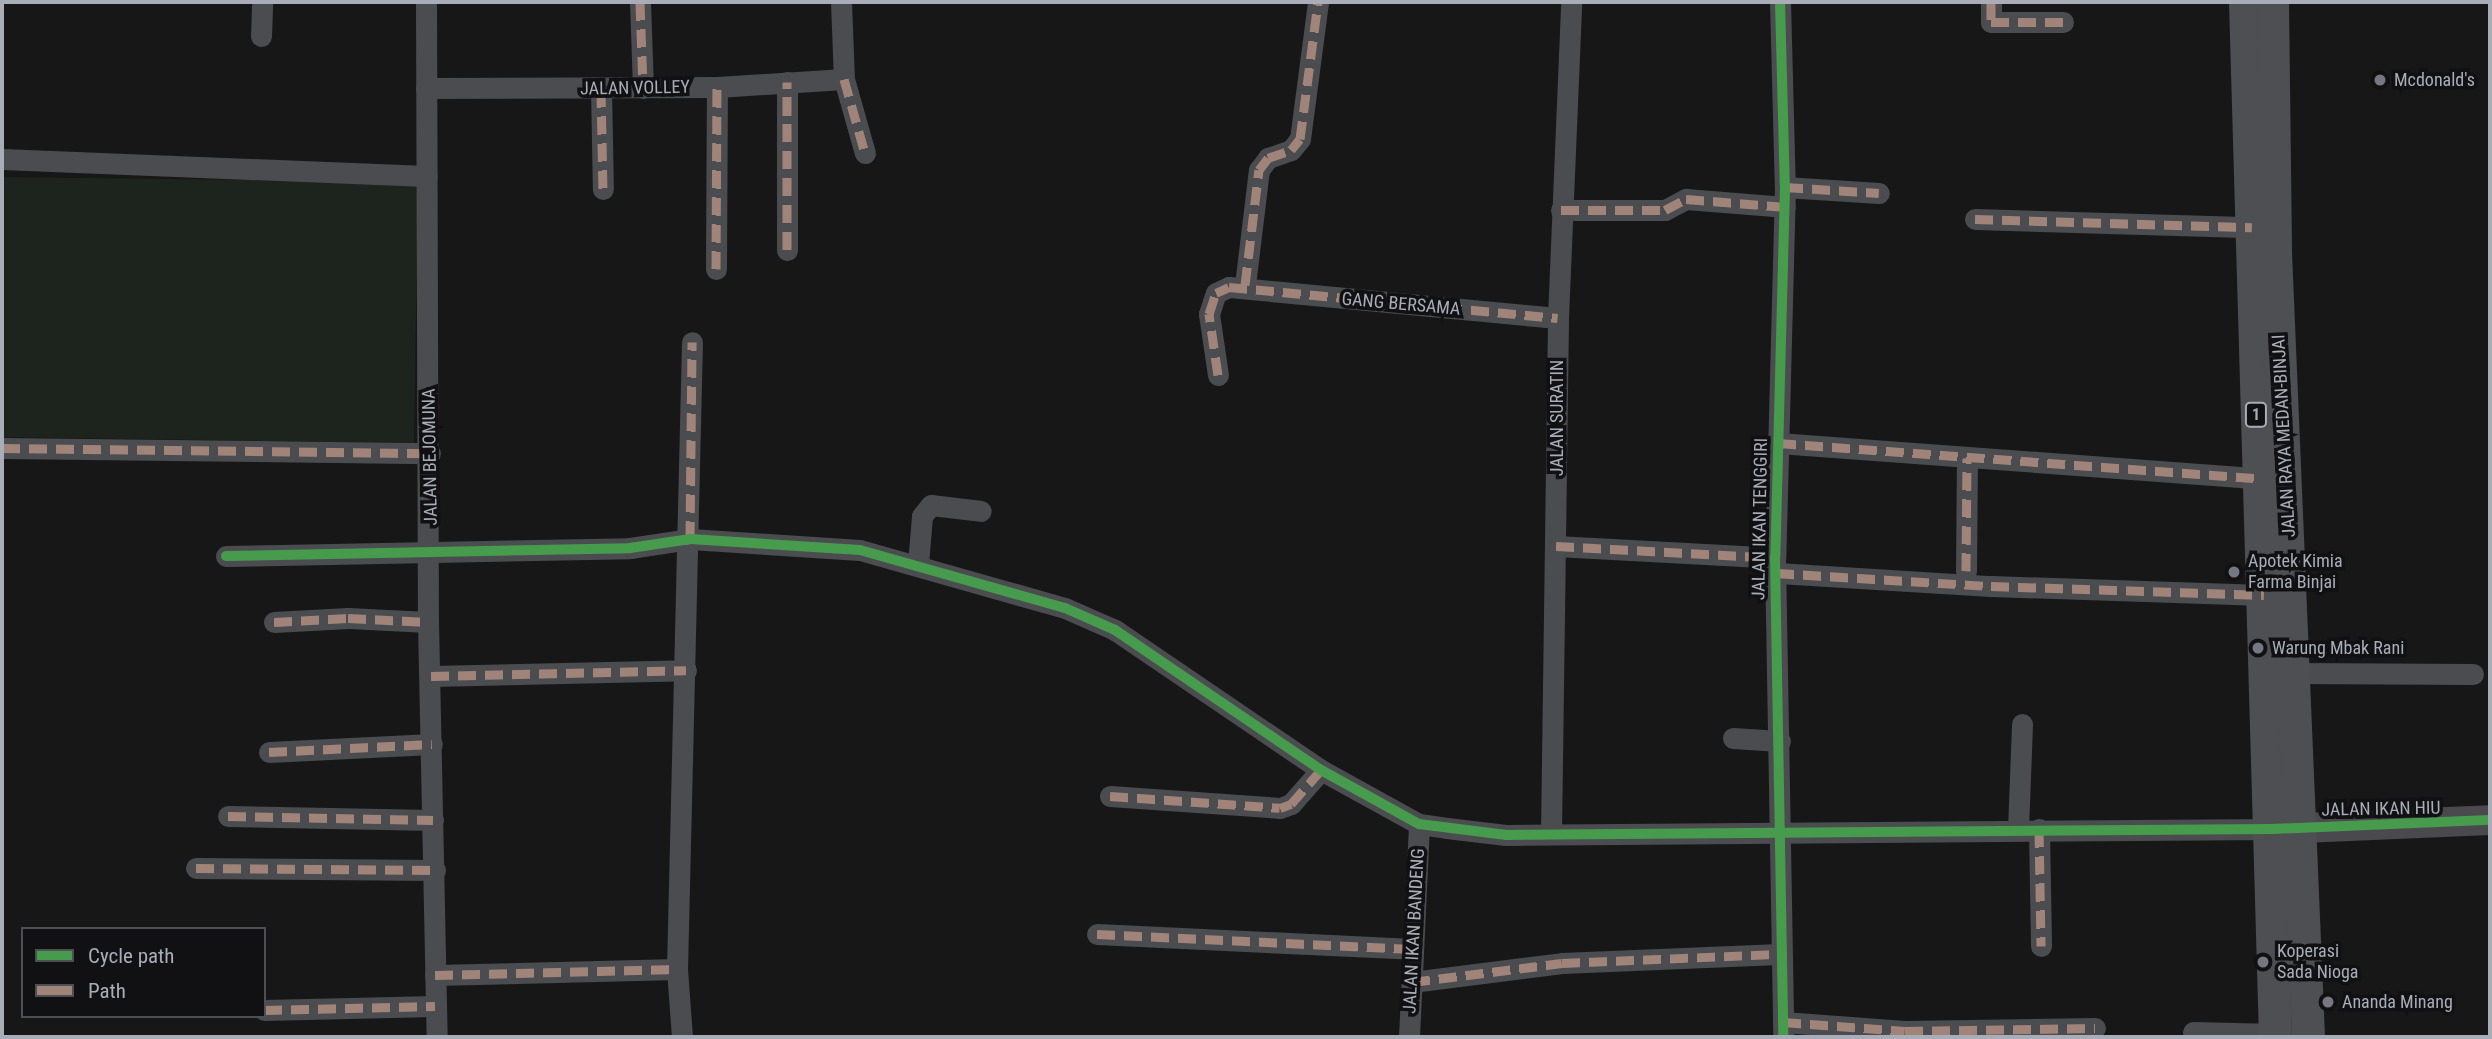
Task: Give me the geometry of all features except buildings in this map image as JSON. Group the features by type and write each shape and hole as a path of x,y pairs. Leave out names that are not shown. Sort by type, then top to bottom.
{"main road":[{"name":"JALAN RAYA MEDAN-BINJAI","path":"2245,2 2257,478 2264,595 2308,1037"},
{"name":"JALAN RAYA MEDAN-BINJAI","path":"2272,2 2275,252 2294,673 2275,1035"}],"street":[{"path":"261,36 262,2"},
{"name":"JALAN BEJOMUNA","path":"426,2 431,554 429,622 436,1037"},
{"path":"640,2 643,88"},
{"path":"841,2 844,79 866,153"},
{"path":"1219,374 1210,333 1210,302 1223,289 1245,285 1259,170 1268,158 1290,150 1300,139 1318,2"},
{"name":"JALAN SURATIN","path":"1551,834 1558,318 1571,2"},
{"name":"JALAN IKAN TENGGIRI","path":"1780,2 1785,197 1776,566 1783,1030"},
{"path":"1991,2 1991,22 2063,22"},
{"name":"JALAN VOLLEY","path":"426,88 717,87 844,79"},
{"path":"787,250 788,82"},
{"path":"716,269 717,87"},
{"path":"601,89 603,189"},
{"path":"2,159 427,176"},
{"path":"1561,211 1665,211 1686,199 1879,193"},
{"path":"1975,219 2252,228"},
{"name":"GANG BERSAMA","path":"1245,285 1301,295 1558,318"},
{"path":"682,1037 677,969 690,539 692,342"},
{"path":"1778,443 2257,478"},
{"path":"2,448 430,453"},
{"path":"1966,571 1967,458"},
{"path":"918,564 922,516 931,505 981,511"},
{"path":"226,556 631,548 690,539 860,550 918,564 1065,608 1115,630 1321,770 1419,824 1506,835 2287,828"},
{"path":"1556,546 1991,586 2264,595"},
{"path":"274,622 323,623 348,618 429,622"},
{"path":"431,676 686,670"},
{"path":"2294,673 2473,674"},
{"path":"2022,724 2041,946"},
{"path":"1733,738 1780,741"},
{"path":"269,752 432,744"},
{"path":"1110,796 1280,808 1291,804 1321,770"},
{"path":"228,816 433,820"},
{"name":"JALAN IKAN HIU","path":"2287,828 2490,820"},
{"name":"JALAN IKAN BANDENG","path":"1409,1037 1419,824"},
{"path":"196,868 435,870"},
{"path":"1097,934 1413,949"},
{"path":"1412,982 1562,963 1780,954"},
{"path":"435,975 677,969"},
{"path":"266,1010 435,1006"},
{"path":"1783,1030 2095,1028"},
{"path":"2193,1032 2275,1035"}],"shaded area":[{"path":"2,177 418,182 414,443 2,437"}],"marked path":[{"path":"640,2 643,88"},
{"path":"1245,285 1259,170 1268,158 1291,150 1300,139 1318,2"},
{"path":"1991,2 1991,22 2063,22"},
{"path":"844,79 865,153"},
{"path":"787,82 787,250"},
{"path":"716,269 717,87"},
{"path":"601,89 603,189"},
{"path":"1785,187 1879,193"},
{"path":"1561,210 1665,210 1686,199 1785,207"},
{"path":"1975,219 2252,227"},
{"path":"1218,375 1209,314 1216,293 1229,287 1558,318"},
{"path":"684,540 690,539 692,342"},
{"path":"1778,443 2257,478"},
{"path":"2,448 430,453"},
{"path":"1966,571 1967,458"},
{"path":"1556,546 1775,558"},
{"path":"1776,573 1991,586 2264,595"},
{"path":"274,622 348,618 428,622"},
{"path":"431,676 686,670"},
{"path":"269,752 432,744"},
{"path":"1110,796 1280,808 1291,804 1321,770"},
{"path":"228,816 433,820"},
{"path":"2039,829 2041,946"},
{"path":"196,868 435,870"},
{"path":"1097,934 1413,949"},
{"path":"1412,982 1562,963 1780,954"},
{"path":"435,975 677,969"},
{"path":"266,1010 435,1006"},
{"path":"1783,1022 1905,1031 2095,1028"}],"cycle path":[{"path":"1780,2 1785,187 1775,558 1783,1037"},
{"path":"226,556 630,548 690,539 860,550 1065,608 1115,630 1321,770 1419,824 1506,835 2272,829 2490,820"}],"place":[{"name":"Mcdonald's","path":"2380,80"},
{"name":"Apotek Kimia Farma Binjai","path":"2234,572"},
{"name":"Warung Mbak Rani","path":"2258,648"},
{"name":"Koperasi Sada Nioga","path":"2263,962"},
{"name":"Ananda Minang","path":"2328,1002"}]}
